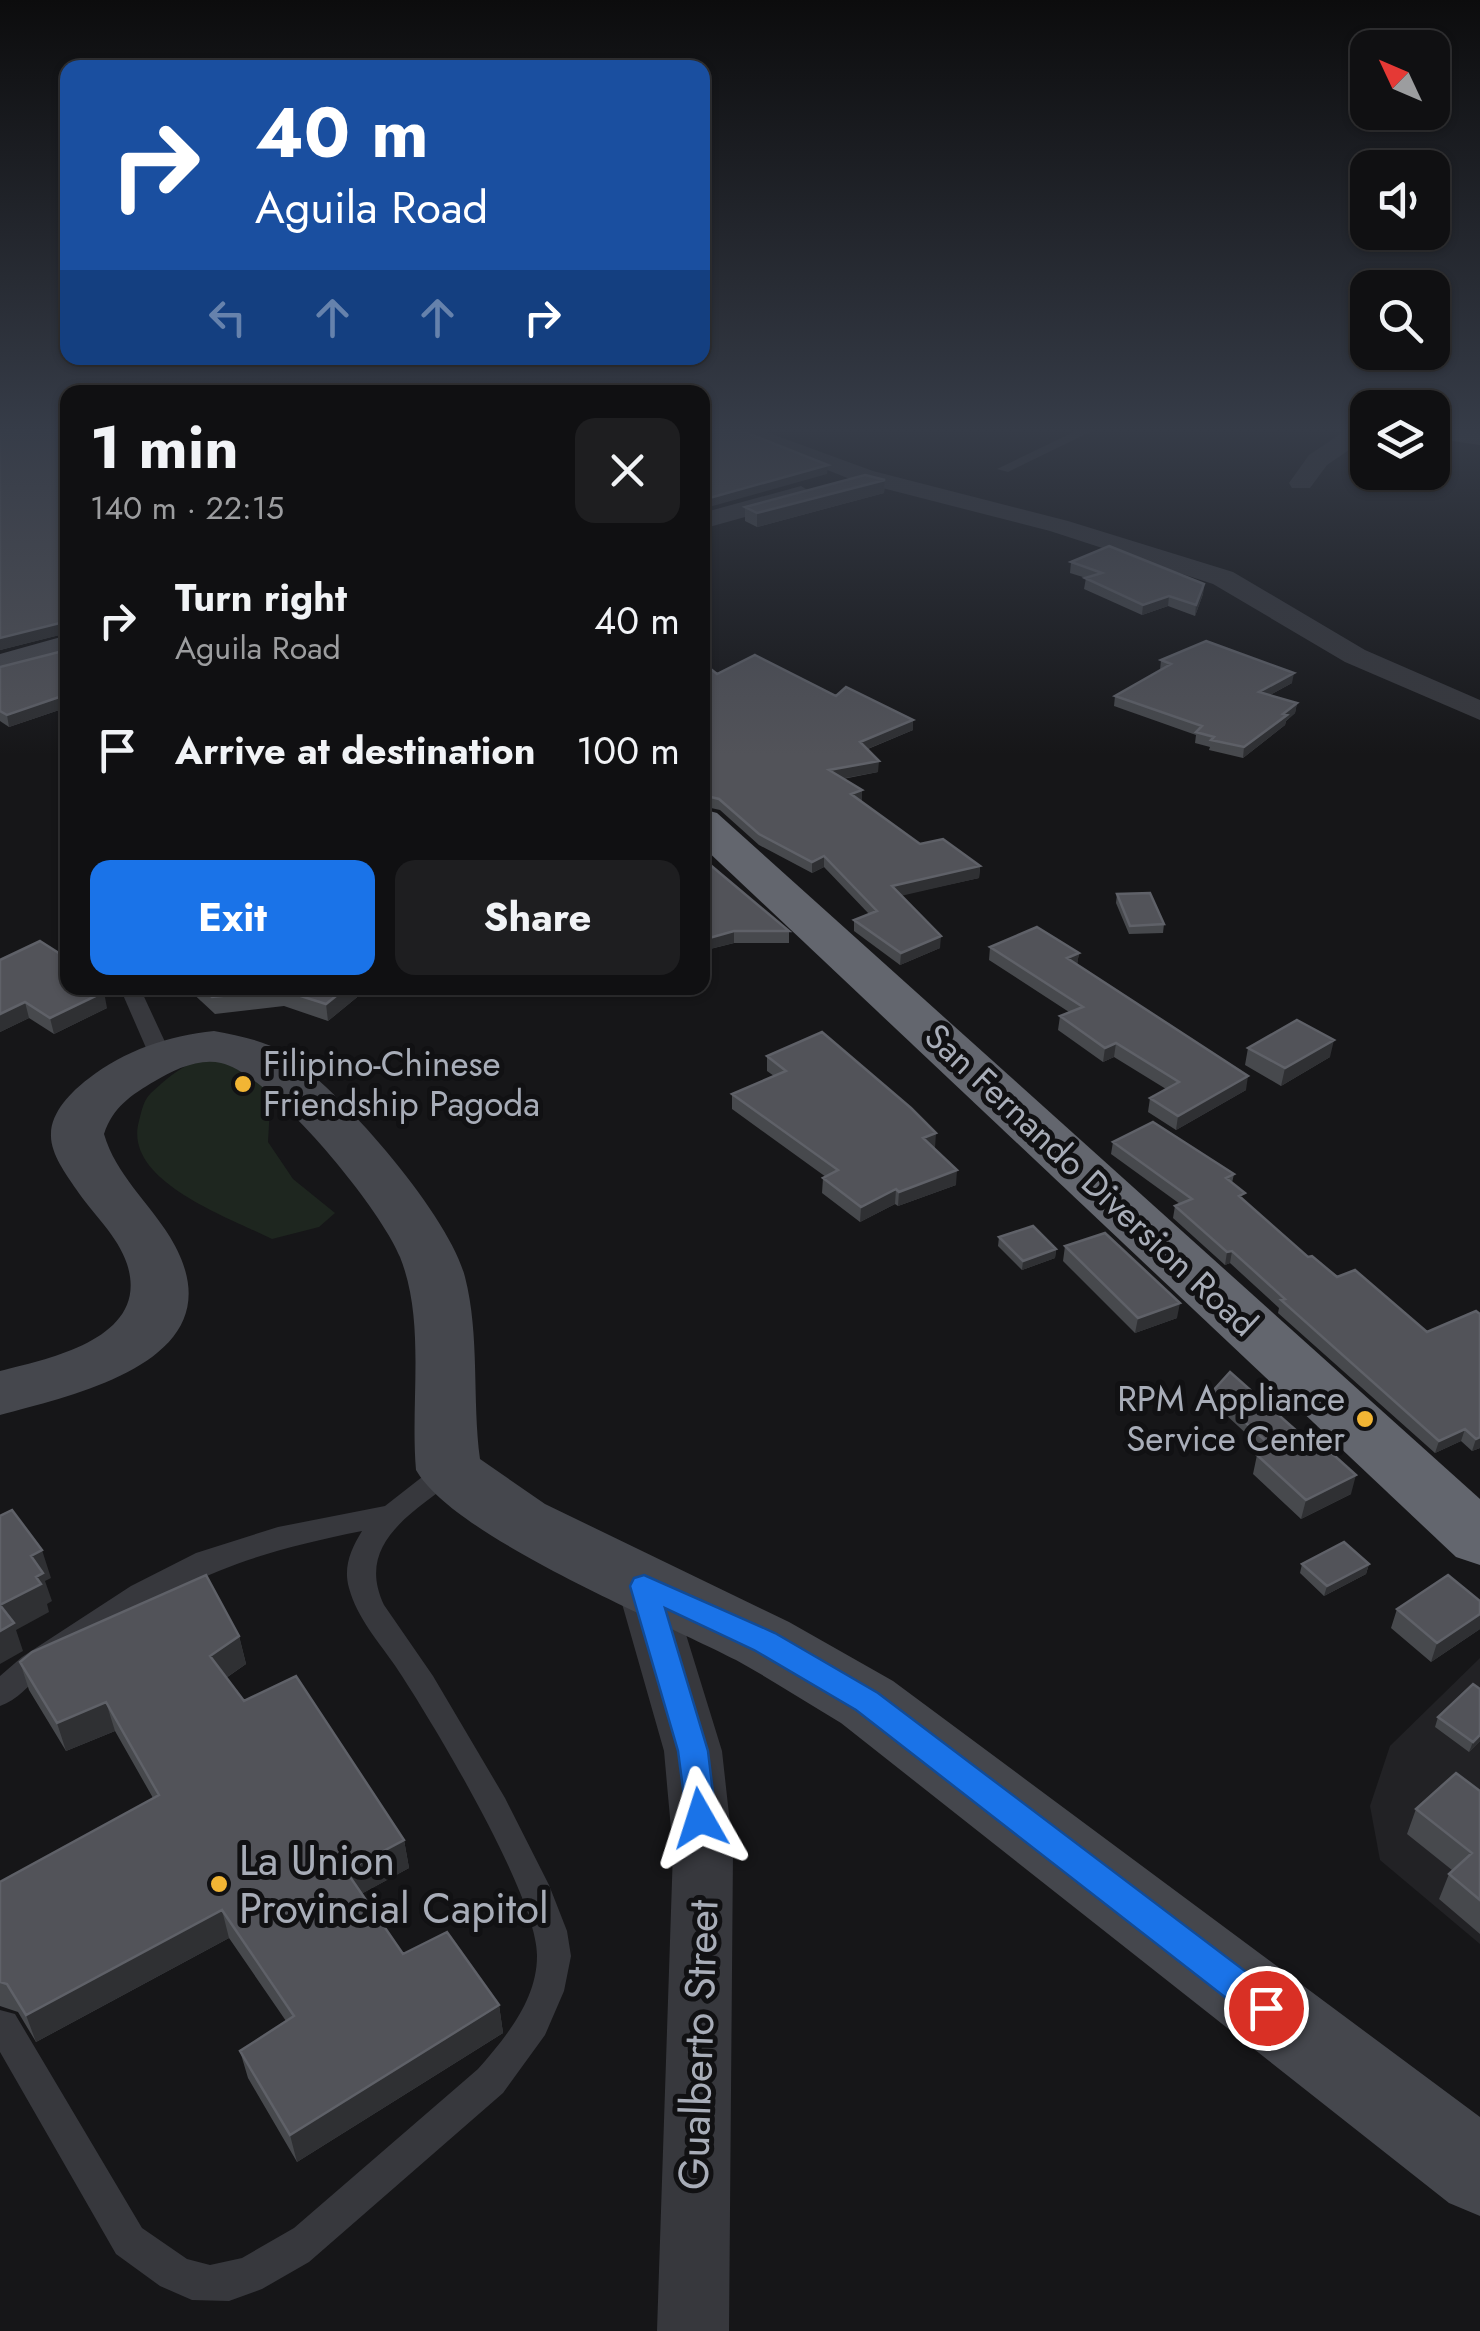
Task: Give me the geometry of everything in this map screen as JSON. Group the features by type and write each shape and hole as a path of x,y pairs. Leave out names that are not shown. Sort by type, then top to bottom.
{"highway":[{"name":"San Fernando Diversion Road","path":"710,829 1480,1539"}],"street":[{"path":"1096,538 1223,578 1355,656 1480,712"},
{"path":"0,666 60,648"},
{"path":"0,1392 65,1376 110,1358 154,1317 161,1292 153,1249 107,1198 80,1139 82,1115 106,1090 161,1057 230,1046 266,1062 323,1115 406,1218 434,1273 449,1470 521,1522 764,1642 867,1702 1480,2172"},
{"name":"Gualberto Street","path":"644,1586 693,1751 703,1851 693,2331"}],"lane":[{"path":"133,995 161,1057"},
{"path":"3,2024 129,2240 160,2266 194,2282 221,2286 256,2274 307,2242 492,2082 526,2035 547,1987 555,1953 546,1915 454,1734 363,1594 360,1564 368,1540 449,1470"},
{"path":"0,1694 32,1665 141,1594 206,1561 278,1537 397,1514"}],"shaded area":[{"path":"224,1056 271,1089 268,1142 293,1179 335,1213 319,1227 272,1239 183,1194 147,1162 138,1142 139,1121 148,1096 184,1067"},
{"path":"1480,1658 1480,1944 1380,1860 1370,1806 1390,1746"}],"building":[{"path":"0,538 60,538 60,623 0,638"},
{"path":"1109,546 1204,584 1196,605 1169,596 1143,605 1085,578 1102,573 1071,562"},
{"path":"1206,641 1294,673 1259,692 1297,703 1244,747 1211,740 1214,737 1196,732 1202,726 1115,696 1171,664 1161,660"},
{"path":"60,652 60,697 7,715 0,711 0,667"},
{"path":"755,655 836,696 846,687 913,720 860,742 879,761 829,770 862,790 851,794 920,844 943,839 980,866 892,886 941,936 901,953 854,920 877,911 824,856 812,862 759,834 719,799 710,797 710,668 717,674"},
{"path":"710,865 789,931 734,931 710,938"},
{"path":"1150,893 1164,924 1130,926 1117,894"},
{"path":"1037,927 1079,953 1067,958 1248,1076 1178,1116 1150,1098 1179,1082 1116,1043 1105,1048 1060,1016 1083,1007 990,947"},
{"path":"40,941 60,954 60,995 98,995 50,1018 25,1002 0,1014 0,960"},
{"path":"298,995 337,995 326,1004"},
{"path":"1297,1020 1334,1040 1285,1068 1248,1048"},
{"path":"822,1032 936,1133 923,1138 957,1170 899,1192 896,1189 861,1207 823,1178 838,1170 732,1094 786,1071 767,1056"},
{"path":"1153,1122 1234,1174 1226,1178 1245,1193 1239,1196 1308,1257 1312,1256 1337,1277 1355,1270 1427,1332 1476,1311 1480,1314 1480,1437 1476,1439 1465,1429 1439,1441 1232,1251 1227,1252 1175,1206 1192,1199 1113,1142"},
{"path":"1033,1226 1056,1249 1023,1261 999,1237"},
{"path":"1105,1233 1180,1303 1138,1318 1065,1246"},
{"path":"1230,1372 1299,1433 1271,1446 1212,1392"},
{"path":"1307,1431 1356,1475 1306,1500 1257,1455"},
{"path":"12,1510 42,1550 31,1556 43,1573 36,1577 41,1584 0,1605 0,1516"},
{"path":"1344,1542 1369,1564 1327,1586 1302,1564"},
{"name":"La Union Provincial Capitol","path":"206,1575 239,1636 210,1656 244,1701 296,1676 404,1840 346,1871 403,1954 447,1932 499,2005 290,2135 240,2051 294,2016 222,1910 26,2015 7,1984 0,1982 0,1882 159,1795 106,1702 57,1723 20,1662 32,1652"},
{"path":"1448,1575 1480,1601 1480,1614 1437,1643 1397,1609"},
{"path":"0,1605 14,1623 0,1631"},
{"path":"1473,1684 1480,1689 1480,1735 1473,1742 1438,1717"},
{"path":"1456,1773 1480,1791 1480,1900 1449,1874 1472,1853 1416,1809"}],"place":[{"name":"Filipino-Chinese Friendship Pagoda","path":"243,1084"},
{"name":"RPM Appliance Service Center","path":"1365,1419"},
{"name":"La Union Provincial Capitol","path":"219,1884"}],"route":[{"path":"700,1818 693,1751 644,1586 764,1642 867,1702 1266,2008"}]}
